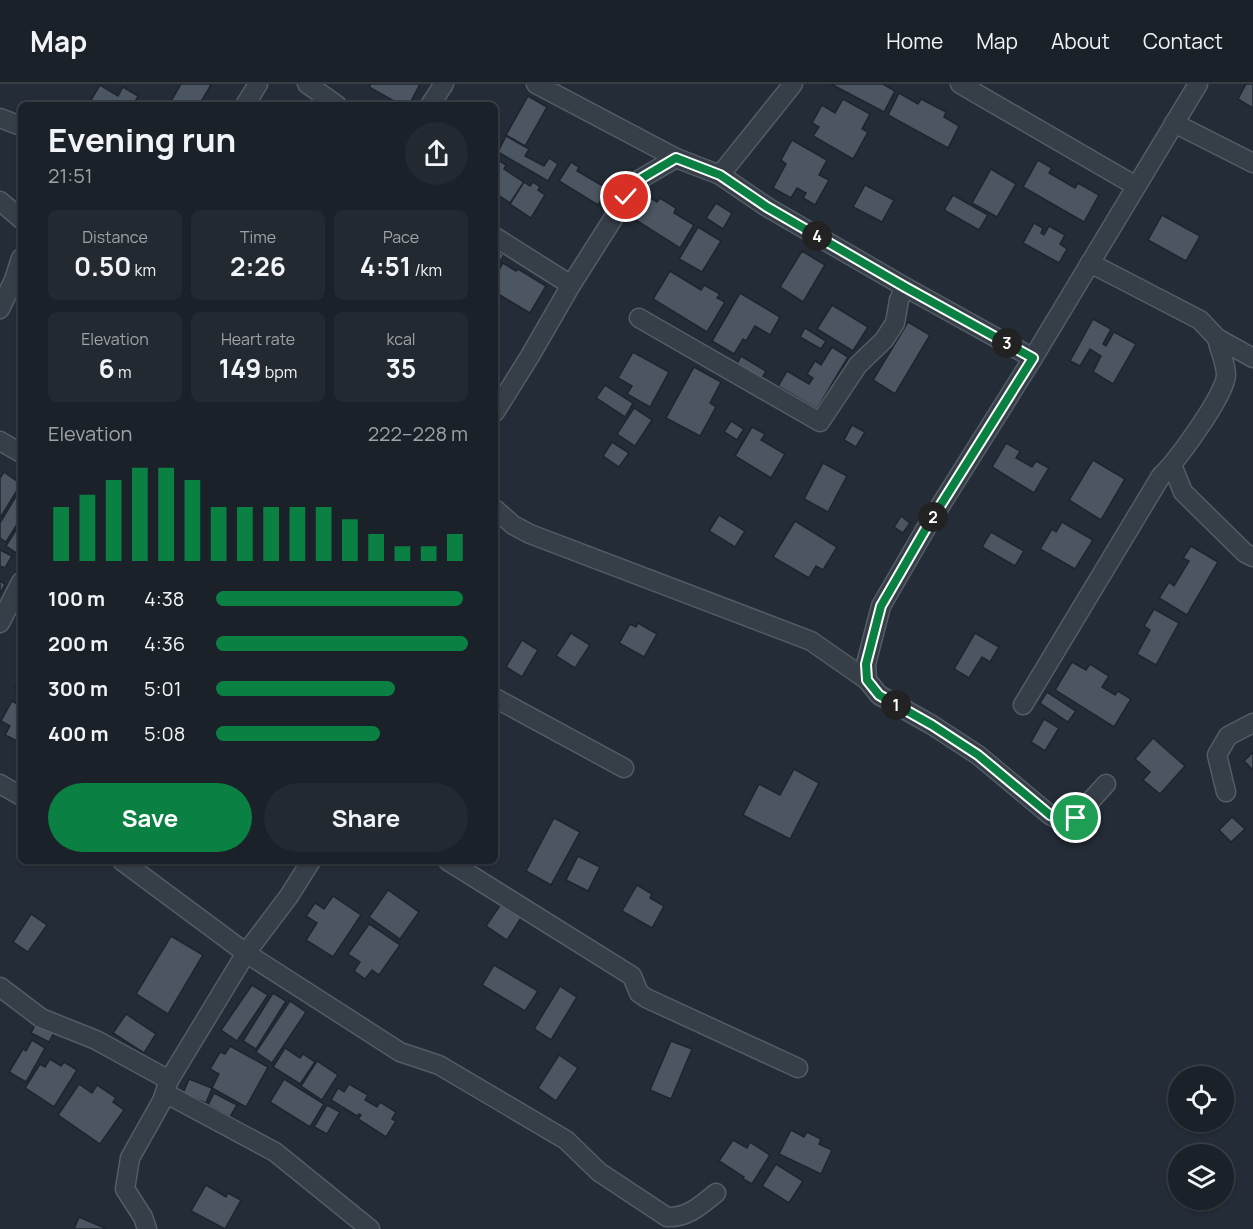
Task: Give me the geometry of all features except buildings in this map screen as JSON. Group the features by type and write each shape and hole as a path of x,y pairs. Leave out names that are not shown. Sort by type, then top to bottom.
{"street":[{"path":"247,102 258,84"},
{"path":"307,84 333,102"},
{"path":"432,102 444,84"},
{"path":"536,84 676,158 720,175 767,207 1033,358"},
{"path":"720,175 793,84"},
{"path":"960,84 1136,186"},
{"path":"867,680 866,664 881,606 925,530 1033,358 1198,84"},
{"path":"0,117 18,125"},
{"path":"1174,123 1253,163"},
{"path":"498,407 637,181 676,158"},
{"path":"0,201 18,216"},
{"path":"498,239 571,285"},
{"path":"1090,263 1200,321 1217,338 1253,358"},
{"path":"0,309 18,267"},
{"path":"639,318 820,422 858,365 884,340 895,323 899,300 905,287"},
{"path":"1023,705 1161,476 1172,465 1211,408 1226,376 1217,338"},
{"path":"0,441 18,451"},
{"path":"1172,465 1184,492 1245,553 1253,557"},
{"path":"498,512 513,525 530,534 811,641 867,680 879,695 932,725 978,755 1050,815 1062,821 1076,818 1106,784"},
{"path":"0,622 18,588"},
{"path":"498,700 624,768"},
{"path":"1226,792 1217,755 1228,736 1253,723"},
{"path":"0,784 18,794"},
{"path":"126,864 246,953 400,1052 439,1065 566,1140 599,1172 668,1216 689,1214 716,1193"},
{"path":"147,1229 143,1217 125,1189 130,1158 167,1087 246,953 289,896 309,864"},
{"path":"452,864 632,976 639,993 646,998 798,1068"},
{"path":"0,987 41,1018 96,1040 167,1087 275,1152 370,1229"}],"route":[{"path":"626,197 637,181 676,158 720,175 767,207 1033,358 925,530 881,606 866,664 867,680 879,695 932,725 978,755 1050,815 1062,821 1076,818"}]}
